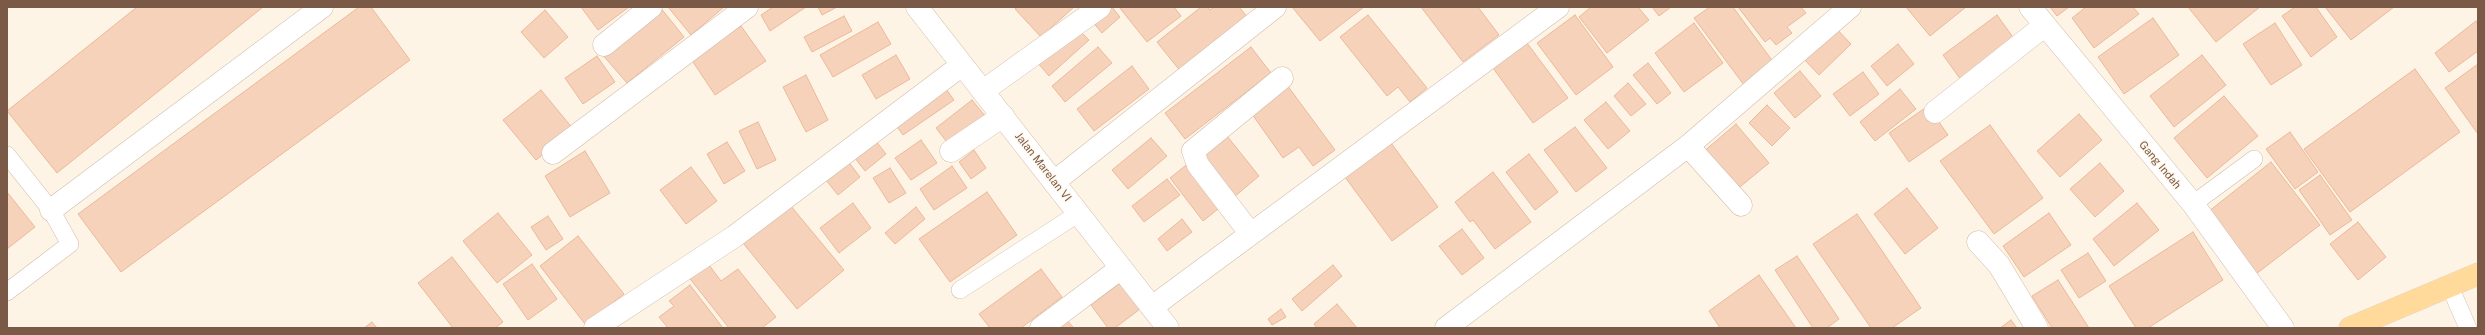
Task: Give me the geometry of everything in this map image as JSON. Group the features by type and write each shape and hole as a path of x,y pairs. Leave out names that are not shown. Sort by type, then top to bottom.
{"main road":[{"path":"2350,328 2478,274"}],"street":[{"path":"51,210 322,7"},
{"path":"604,44 651,7"},
{"path":"553,153 747,7"},
{"name":"Jalan Marelan VI","path":"917,7 1168,328"},
{"path":"983,91 1100,7"},
{"path":"1054,182 1275,7"},
{"path":"1152,307 1250,233 1558,7"},
{"path":"1446,328 1688,146 1850,7"},
{"name":"Gang Indah","path":"2030,7 2044,26 2193,204 2283,328"},
{"path":"1935,112 2044,26"},
{"path":"595,328 735,236 962,65"},
{"path":"1250,233 1198,165 1193,151 1282,78"},
{"path":"951,151 1003,116"},
{"path":"1688,146 1741,205"},
{"path":"1978,242 1999,265 2037,328"},
{"path":"1041,328 1121,268"}],"lane":[{"path":"7,155 51,210 70,244 7,292"},
{"path":"2193,204 2254,159"},
{"path":"960,290 1079,213"},
{"path":"2450,287 2468,328"}],"building":[{"path":"137,7 263,7 57,173 7,111"},
{"path":"359,7 371,7 410,60 121,272 78,214"},
{"path":"581,7 629,7 598,30"},
{"path":"660,7 684,37 627,83 601,53"},
{"path":"668,7 724,7 691,35"},
{"path":"773,7 806,7 770,31 761,15"},
{"path":"818,7 837,7 822,15"},
{"path":"1018,7 1074,7 1041,37 1015,9"},
{"path":"1108,7 1112,7 1120,17 1102,33 1091,20"},
{"path":"1119,7 1174,7 1181,16 1147,42"},
{"path":"1201,7 1208,7 1210,10 1214,7 1239,7 1249,19 1181,72 1157,42"},
{"path":"1292,7 1364,7 1320,41"},
{"path":"1421,7 1478,7 1499,35 1463,62"},
{"path":"1591,7 1638,7 1649,20 1607,53 1579,17"},
{"path":"1652,7 1671,7 1659,16"},
{"path":"1710,7 1733,7 1774,63 1744,85 1694,18"},
{"path":"1738,7 1801,7 1806,13 1787,27 1792,33 1776,45 1770,38 1765,42"},
{"path":"1906,7 1966,7 1930,36"},
{"path":"2050,7 2069,7 2057,16"},
{"path":"2086,7 2133,7 2139,14 2094,48 2072,18"},
{"path":"2188,7 2260,7 2216,42"},
{"path":"2295,7 2316,7 2337,37 2311,57 2282,16"},
{"path":"2325,7 2394,7 2351,40"},
{"path":"545,10 568,37 544,58 521,32"},
{"path":"1368,15 1427,88 1410,102 1398,87 1387,96 1340,37"},
{"path":"1575,15 1613,67 1576,95 1537,43"},
{"path":"1997,15 2015,40 1961,80 1943,55"},
{"path":"844,16 852,31 812,52 804,37"},
{"path":"2153,18 2179,55 2124,94 2098,57"},
{"path":"2476,21 2478,25 2478,51 2449,72 2435,53"},
{"path":"878,22 891,44 833,77 820,55"},
{"path":"1694,23 1723,63 1684,92 1655,53"},
{"path":"2275,23 2302,65 2271,85 2243,44"},
{"path":"1833,25 1851,44 1819,75 1801,56"},
{"path":"741,26 766,61 715,95 691,59"},
{"path":"1076,27 1089,40 1049,76 1037,62"},
{"path":"1527,43 1568,98 1533,123 1493,68"},
{"path":"1898,44 1914,64 1887,86 1871,66"},
{"path":"1098,47 1112,63 1065,102 1052,86"},
{"path":"1251,47 1271,73 1185,139 1165,113"},
{"path":"896,55 910,79 876,99 862,75"},
{"path":"2202,55 2226,85 2174,127 2150,96"},
{"path":"597,56 615,82 583,104 565,78"},
{"path":"1648,63 1671,93 1657,104 1633,75"},
{"path":"2478,64 2478,134 2445,88"},
{"path":"1132,66 1149,89 1094,131 1077,109"},
{"path":"2415,69 2460,132 2350,212 2304,149"},
{"path":"1800,71 1821,96 1795,118 1774,93"},
{"path":"1863,72 1879,94 1850,116 1833,94"},
{"path":"806,75 828,120 806,132 783,87"},
{"path":"1284,81 1335,150 1313,166 1299,147 1283,158 1247,107"},
{"path":"1628,83 1646,104 1631,116 1614,96"},
{"path":"946,89 954,100 903,135 895,124"},
{"path":"1900,89 1916,109 1875,141 1860,122"},
{"path":"541,90 574,130 536,160 503,120"},
{"path":"2224,96 2258,136 2207,178 2174,138"},
{"path":"972,100 986,117 950,146 936,128"},
{"path":"1606,102 1630,131 1608,149 1584,120"},
{"path":"1767,105 1790,128 1772,146 1749,123"},
{"path":"1928,106 1948,135 1909,162 1889,133"},
{"path":"2079,114 2102,140 2060,177 2037,151"},
{"path":"758,122 776,160 757,169 739,131"},
{"path":"1736,124 1769,163 1735,191 1703,152"},
{"path":"1990,125 2043,198 1994,234 1940,161"},
{"path":"1575,127 1607,168 1576,192 1544,150"},
{"path":"2290,132 2318,172 2295,189 2266,149"},
{"path":"872,136 886,154 865,171 851,153"},
{"path":"1227,136 1259,176 1234,197 1201,158"},
{"path":"1151,138 1167,156 1128,189 1112,170"},
{"path":"921,140 937,163 911,180 895,158"},
{"path":"727,142 745,171 724,184 707,154"},
{"path":"1391,143 1438,207 1392,241 1345,177"},
{"path":"974,150 986,168 971,179 959,162"},
{"path":"585,151 610,193 570,217 545,176"},
{"path":"1529,154 1558,192 1535,210 1506,172"},
{"path":"844,156 860,177 838,195 821,174"},
{"path":"1190,162 1223,205 1203,221 1170,178"},
{"path":"2271,162 2320,225 2256,274 2208,212"},
{"path":"2100,163 2124,191 2095,217 2070,189"},
{"path":"952,166 967,188 934,210 920,189"},
{"path":"691,167 717,201 686,224 660,190"},
{"path":"890,168 906,193 889,203 873,178"},
{"path":"1493,172 1531,222 1495,249 1473,220 1470,222 1455,202"},
{"path":"2320,175 2352,220 2330,235 2299,190"},
{"path":"1167,179 1180,195 1144,222 1132,206"},
{"path":"1907,188 1938,228 1905,254 1874,214"},
{"path":"7,192 35,227 7,249"},
{"path":"987,192 1017,235 950,282 919,239"},
{"path":"853,203 871,228 839,253 820,228"},
{"path":"2137,203 2159,230 2114,266 2093,239"},
{"path":"790,205 844,270 797,309 743,243"},
{"path":"916,207 925,219 895,244 885,233"},
{"path":"498,213 532,255 497,283 463,241"},
{"path":"2049,213 2071,245 2024,277 2003,246"},
{"path":"1857,214 1921,308 1892,328 1871,328 1813,244"},
{"path":"548,216 563,239 546,250 531,227"},
{"path":"1182,219 1192,232 1167,251 1158,239"},
{"path":"2358,222 2386,257 2358,280 2330,244"},
{"path":"1462,229 1484,258 1462,275 1439,246"},
{"path":"2193,232 2223,280 2148,328 2136,328 2109,286"},
{"path":"578,236 624,294 585,324 540,266"},
{"path":"2088,253 2106,281 2079,298 2061,270"},
{"path":"1797,256 1839,319 1827,328 1813,328 1775,270"},
{"path":"452,257 503,322 495,328 453,328 418,283"},
{"path":"706,261 721,281 738,269 776,317 762,328 729,328 687,275"},
{"path":"532,264 557,299 528,320 503,284"},
{"path":"1333,265 1342,276 1302,311 1292,299"},
{"path":"1041,269 1062,297 1021,328 990,328 979,314"},
{"path":"1759,275 1796,328 1720,328 1709,311"},
{"path":"2058,280 2089,328 2052,328 2032,296"},
{"path":"1120,283 1140,309 1115,328 1108,328 1091,305"},
{"path":"690,285 723,328 668,328 659,317 674,306 669,301"},
{"path":"1337,304 1357,328 1317,328 1314,324"},
{"path":"1281,309 1286,317 1272,325 1268,319"},
{"path":"1061,314 1074,328 1045,328"},
{"path":"2011,320 2017,328 2000,328"},
{"path":"372,322 377,328 364,328"}]}
